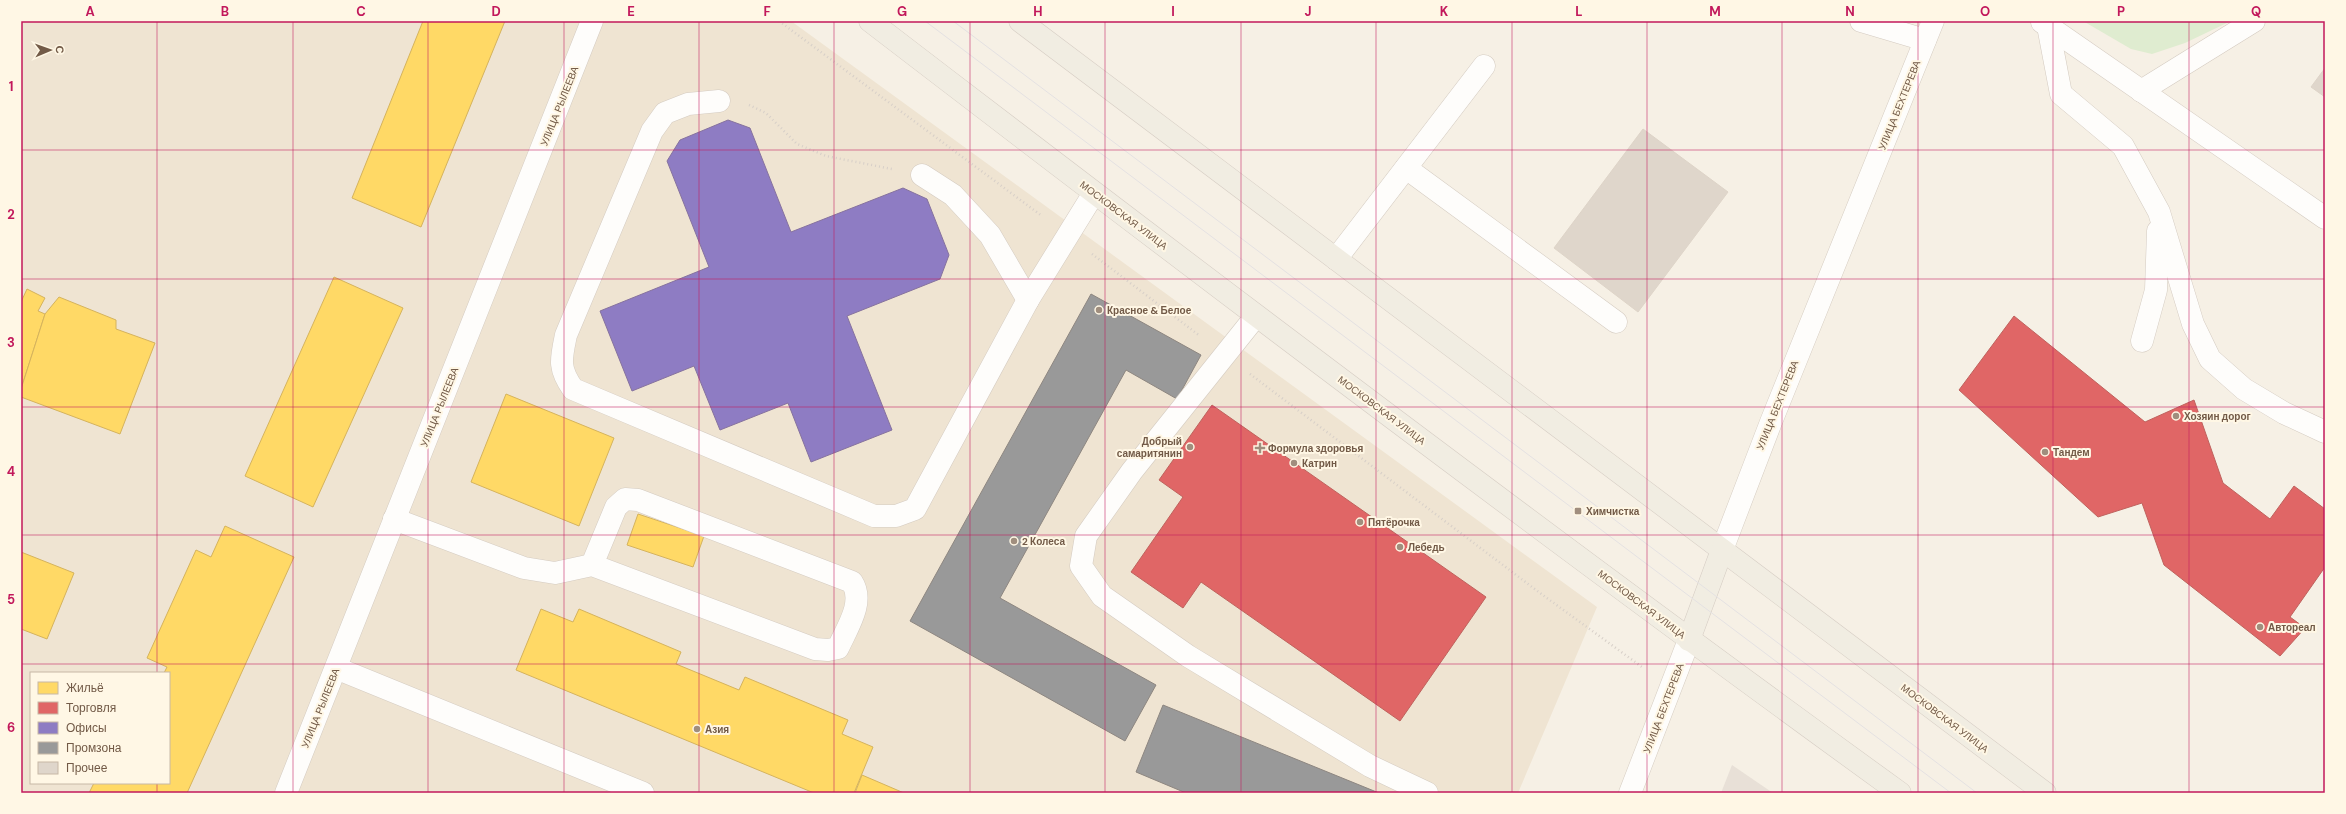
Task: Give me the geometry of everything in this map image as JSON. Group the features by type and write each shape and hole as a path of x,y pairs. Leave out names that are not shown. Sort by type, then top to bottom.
{"main road":[{"name":"МОСКОВСКАЯ УЛИЦА","path":"870,21 1256,316 1689,640 1900,793"},
{"name":"МОСКОВСКАЯ УЛИЦА","path":"1020,21 2045,793"},
{"name":"УЛИЦА БЕХТЕРЕВА","path":"1689,640 1722,550"}],"street":[{"name":"УЛИЦА РЫЛЕЕВА","path":"286,793 592,21"},
{"path":"1860,21 1929,30"},
{"path":"2141,91 2254,21"},
{"path":"2044,24 2325,218"},
{"path":"2044,24 2061,94 2123,146 2159,212 2192,324 2210,359 2244,389 2284,413 2325,432"},
{"name":"УЛИЦА БЕХТЕРЕВА","path":"1722,550 1768,429 1929,30"},
{"path":"1336,259 1484,66"},
{"path":"720,102 688,104 665,113 652,132 566,335 562,354 563,375 573,389 874,516 896,516 915,509 1028,300 1094,193"},
{"path":"1406,168 1616,322"},
{"path":"922,175 953,194 990,234 1028,300"},
{"path":"2142,341 2156,290 2159,212"},
{"path":"1256,316 1132,471 1086,536 1081,566 1102,596 1188,656 1370,766 1427,793"},
{"path":"394,519 524,568 555,574 592,565 815,649 828,650 838,648 858,602 857,590 852,582 638,500 625,499 616,506 592,565"},
{"name":"УЛИЦА БЕХТЕРЕВА","path":"1630,793 1689,640"},
{"path":"336,668 643,793"}],"path":[{"path":"720,102 745,103 766,114 796,144 826,156 922,175"}],"shaded area":[{"path":"21,21 791,21 1597,607 1518,793 21,793"},
{"path":"1732,765 1773,793 1721,793"}],"green space":[{"path":"2083,21 2231,21 2185,43 2152,54 2131,49"}],"building: Жильё":[{"path":"423,21 505,21 421,227 352,198"},
{"path":"334,277 403,308 313,507 245,476"},
{"path":"27,289 45,298 38,311 45,314 21,389 21,302"},
{"path":"59,297 116,320 116,329 155,343 120,434 21,397 21,389 45,314"},
{"path":"506,394 614,438 579,526 471,482"},
{"path":"638,514 704,536 693,567 627,545"},
{"path":"225,526 294,557 187,793 89,793 94,784 170,784 170,672 164,672 167,667 147,658 196,550 211,557"},
{"path":"21,552 74,573 47,639 21,629"},
{"path":"541,609 573,622 579,609 681,652 676,664 739,690 745,677 848,720 842,734 873,747 854,793 814,793 516,670"},
{"path":"862,775 904,793 855,793"}],"building: Торговля":[{"path":"2014,316 2145,422 2194,400 2223,483 2270,519 2294,486 2325,509 2325,567 2290,617 2305,628 2280,656 2164,565 2142,503 2098,517 1959,390"},
{"path":"1212,405 1486,597 1400,721 1201,582 1183,608 1131,572 1183,497 1159,480"}],"building: Офисы":[{"path":"728,120 750,128 791,232 903,188 927,199 949,255 940,279 847,316 892,430 811,462 788,403 720,430 694,366 632,391 600,311 709,267 667,161 680,140"}],"building: Промзона":[{"path":"1091,294 1201,355 1177,399 1126,370 1000,598 1156,685 1125,741 910,621"},
{"path":"1163,705 1379,793 1186,793 1136,772"}],"building: Прочее":[{"path":"2325,68 2325,97 2311,87"},
{"path":"1643,129 1728,192 1638,312 1554,248"}],"tram line":[{"path":"925,21 1951,793"},
{"path":"953,21 1977,793"}],"place":[{"name":"Красное & Белое","path":"1099,310"},
{"name":"Хозяин дорог","path":"2176,416"},
{"name":"Добрый самаритянин","path":"1190,447"},
{"name":"Формула здоровья","path":"1260,448"},
{"name":"Тандем","path":"2045,452"},
{"name":"Катрин","path":"1294,463"},
{"name":"Химчистка","path":"1578,511"},
{"name":"Пятёрочка","path":"1360,522"},
{"name":"2 Колеса","path":"1014,541"},
{"name":"Лебедь","path":"1400,547"},
{"name":"Автореал","path":"2260,627"},
{"name":"Азия","path":"697,729"}]}
